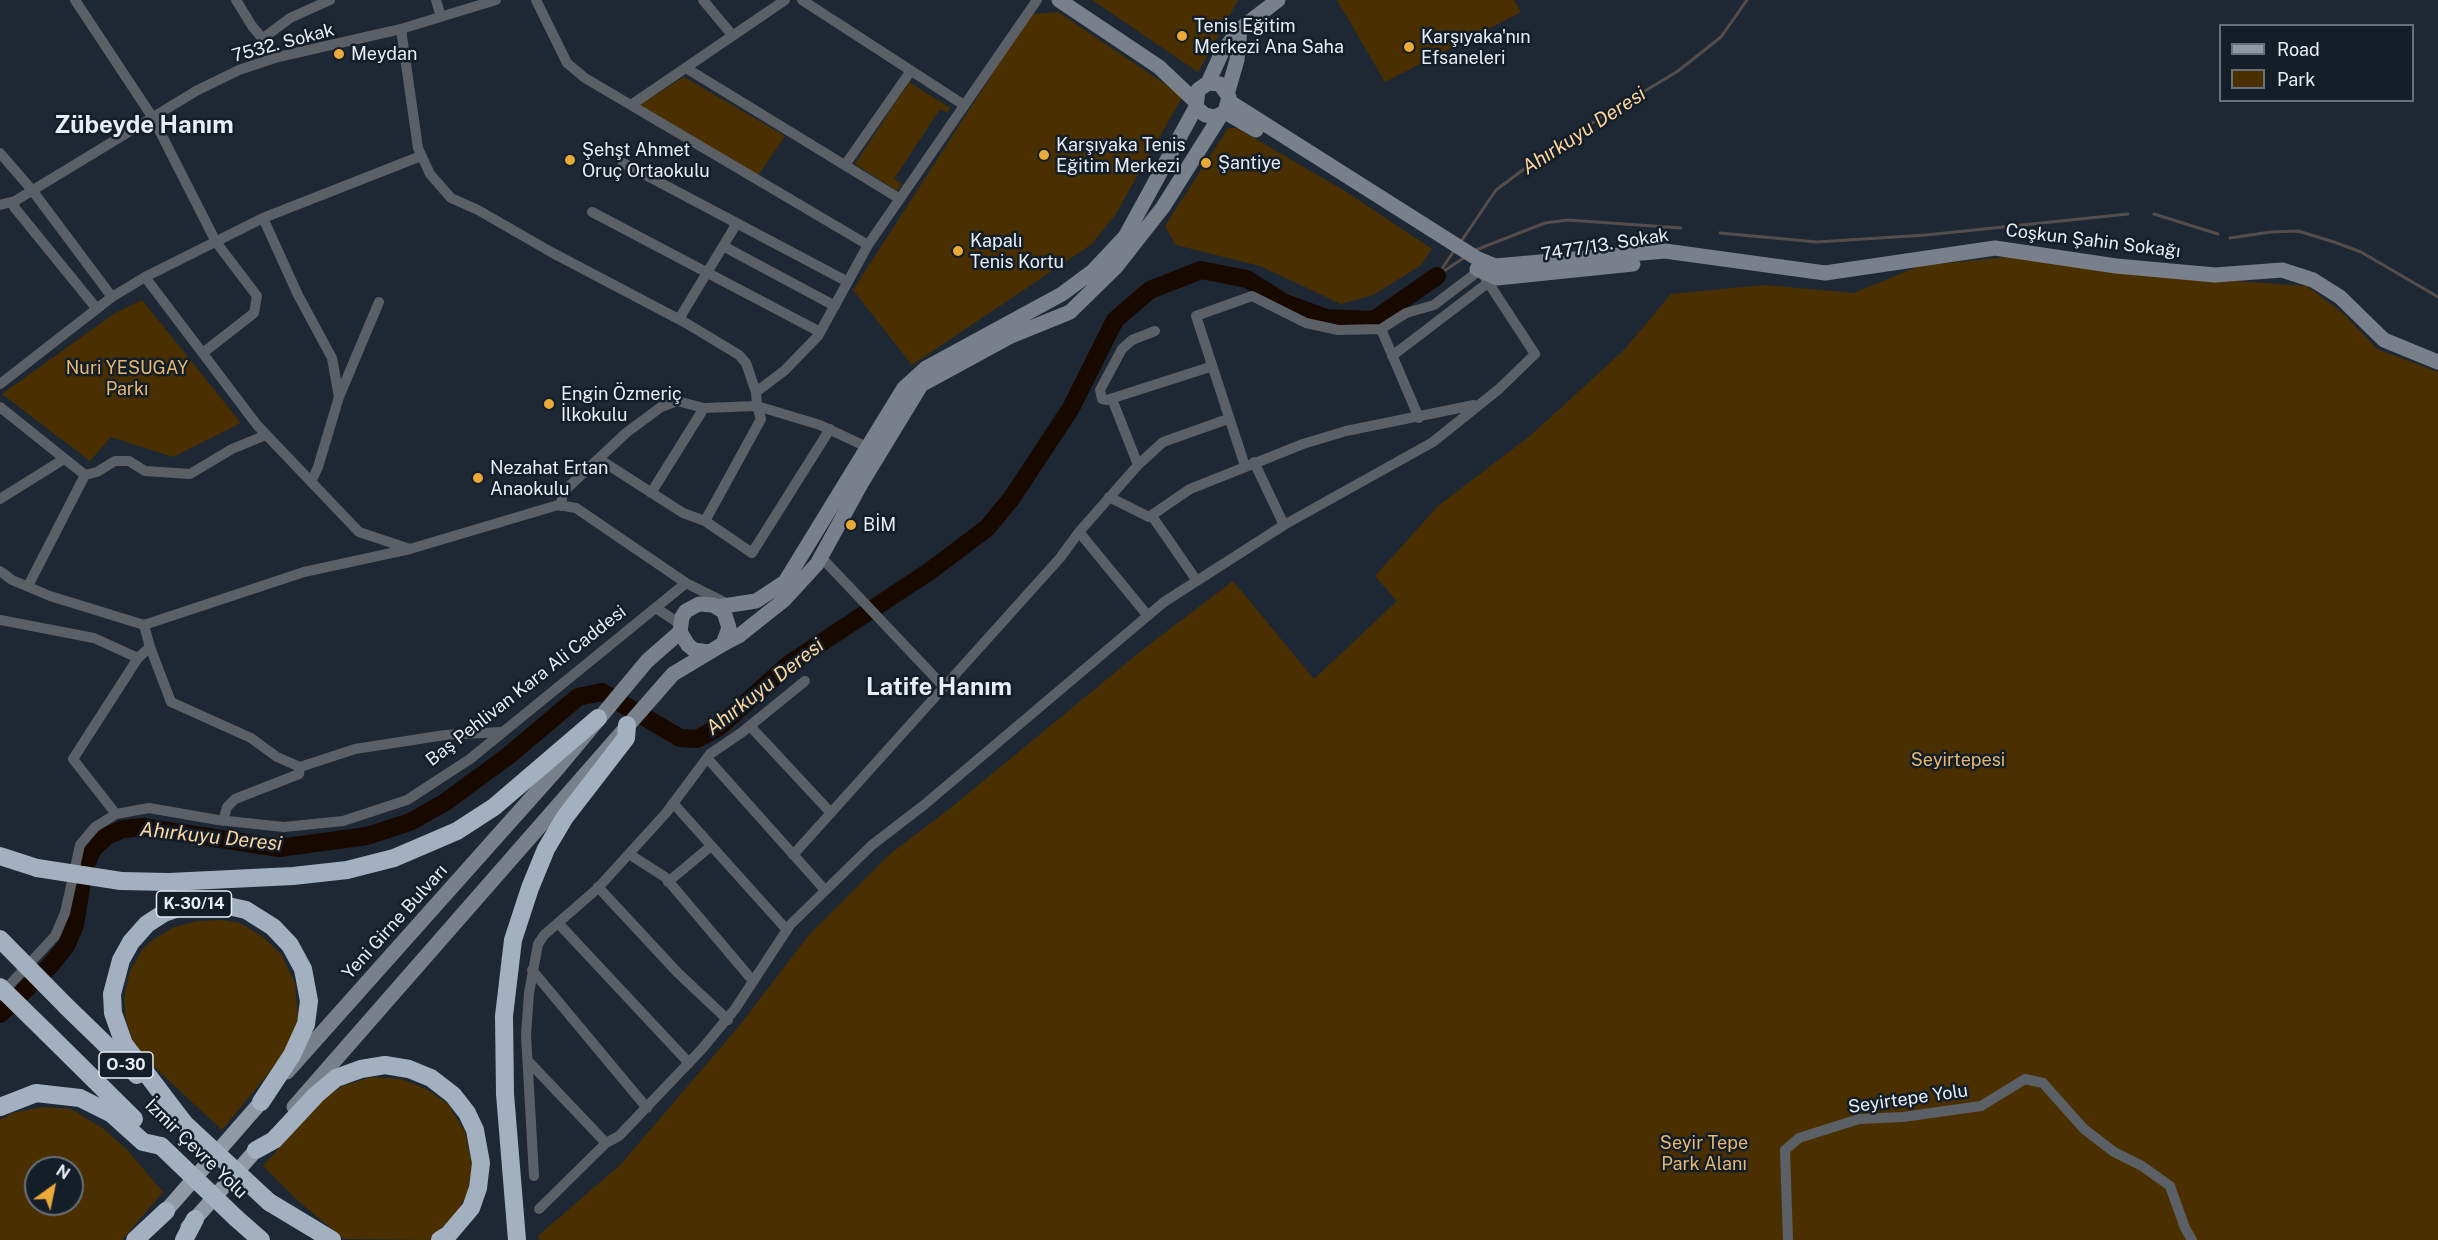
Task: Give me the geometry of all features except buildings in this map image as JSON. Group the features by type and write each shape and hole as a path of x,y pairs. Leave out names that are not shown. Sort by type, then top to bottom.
{"highway":[{"name":"K-30/14","path":"0,856 37,868 121,880 169,882 293,876 347,870 394,858 457,831 494,807 603,712"},
{"path":"517,1240 505,1083 504,1016 513,940 546,849 565,817 626,738 627,725"},
{"name":"K-30/14","path":"184,1124 124,1044 113,1013 112,994 121,960 131,942 147,924 164,913 190,904 215,903 246,910 273,927 290,945 303,969 309,1001 306,1024 292,1055 261,1102"},
{"name":"İzmir Çevre Yolu","path":"0,939 184,1124"},
{"name":"İzmir Çevre Yolu","path":"0,987 161,1146 261,1240"},
{"path":"256,1150 273,1140 316,1095 336,1078 361,1069 384,1065 409,1069 431,1078 453,1095 467,1113 475,1130 481,1163 478,1188 471,1208 448,1235 440,1240"},
{"path":"0,1107 36,1093 80,1098 112,1114 143,1142 161,1146"},
{"path":"184,1124 269,1202 332,1240"},
{"name":"İzmir Çevre Yolu","path":"269,1202 309,1240"},
{"path":"135,1240 166,1211"},
{"path":"236,1218 251,1240"},
{"path":"184,1240 195,1219"}],"main road":[{"path":"709,652 694,650 687,645 680,628 686,611 699,604 756,601 785,582 904,388 926,368 1062,294 1093,272 1125,237 1196,104 1198,90 1205,84 1222,52 1240,29 1278,0"},
{"path":"1067,2 1160,67 1205,116 1226,105"},
{"path":"176,1240 669,679 740,634 784,600 820,557 921,385 1011,336 1070,312 1116,267 1163,207 1226,105 1237,60 1240,29"},
{"path":"1160,67 1205,84 1220,84 1226,105"},
{"name":"7477/13. Sokak","path":"1226,105 1443,241 1479,269 1665,251 1682,253"},
{"name":"Coşkun Şahin Sokağı","path":"1682,253 1825,273 1874,268 1995,248 2116,266 2215,275 2282,270 2313,280 2340,297 2384,340 2438,362"},
{"path":"717,603 724,612 729,628 723,644"},
{"name":"Yeni Girne Bulvarı","path":"141,1240 558,768 647,661 680,628"}],"street":[{"path":"75,0 153,118 216,242 254,291 257,305 254,313 204,352"},
{"path":"262,39 290,18 330,0"},
{"path":"436,0 441,16"},
{"name":"7532. Sokak","path":"0,205 15,201 196,91 228,75 278,57 400,29 496,0"},
{"path":"536,0 567,63 585,78 868,246"},
{"path":"703,0 733,36"},
{"path":"631,105 785,0"},
{"path":"802,0 964,105"},
{"path":"756,392 784,371 820,332 868,246 1037,0"},
{"path":"240,2 262,39 278,57"},
{"path":"400,29 421,156 430,174 451,198 478,210 551,252 679,319 739,355 746,363 756,392 761,419 705,521"},
{"path":"686,68 900,199"},
{"path":"845,165 910,72"},
{"path":"0,153 32,190 112,297"},
{"path":"0,384 112,297 145,277 263,218 421,156"},
{"path":"623,163 848,282"},
{"path":"15,201 14,207 97,309"},
{"path":"592,212 708,271 820,332"},
{"path":"263,218 298,295 332,358 339,397"},
{"path":"679,319 737,223"},
{"path":"723,246 835,306"},
{"path":"1284,525 1228,419 1196,316 1252,296 1306,323 1338,330 1380,329 1406,313 1434,305 1479,269"},
{"path":"1392,356 1479,269"},
{"path":"539,1209 606,1143 619,1136 689,1063 728,1020 787,930 824,889 872,845 924,805 1148,616 1197,581 1284,525 1433,442 1535,354 1479,269"},
{"path":"145,277 266,435 359,532 410,549"},
{"path":"311,482 318,467 339,397 379,302"},
{"path":"1380,329 1419,418"},
{"path":"1155,331 1132,340 1122,349 1099,393 1104,400 1210,367"},
{"path":"1112,399 1138,465"},
{"path":"561,506 563,492 598,459 661,407 677,401 704,408 757,406 830,429 869,448"},
{"path":"1109,497 1142,516 1152,516 1190,489 1250,464 1346,431 1419,418 1480,403"},
{"path":"0,407 85,475"},
{"path":"651,493 704,408"},
{"path":"793,855 1060,558 1079,532 1138,465 1163,442 1228,419"},
{"path":"598,459 683,513 705,521 752,553 770,521 830,429"},
{"path":"28,586 85,475 98,472 115,461 129,461 145,471 190,474 232,449 266,435"},
{"path":"0,499 64,459"},
{"path":"0,571 28,586 144,625 304,572 410,549 485,525 561,506 576,508 717,603"},
{"path":"1152,516 1197,581"},
{"path":"1079,532 1148,616"},
{"path":"820,557 943,686"},
{"name":"Baş Pehlivan Kara Ali Caddesi","path":"0,995 55,936 65,914 80,845 95,827 116,814 149,808 223,821 284,827 343,821 408,800 470,759 686,583"},
{"path":"656,608 680,628"},
{"path":"0,620 94,638 138,658"},
{"path":"144,625 171,702 252,738 277,757 300,767 355,749 445,735 501,732"},
{"path":"116,814 73,759 138,658 150,647"},
{"path":"534,1176 526,1035 532,970 538,944 629,854 673,803 710,754 750,726 805,681"},
{"path":"750,726 831,813"},
{"path":"708,759 824,889"},
{"path":"223,821 227,807 235,799 299,774 300,767"},
{"path":"673,803 787,930"},
{"path":"668,882 711,846"},
{"path":"629,854 649,865 668,882 753,981"},
{"path":"598,887 678,973 728,1020"},
{"path":"558,923 689,1063"},
{"path":"532,970 647,1108"},
{"path":"529,1062 606,1143"},
{"name":"Seyirtepe Yolu","path":"1788,1240 1785,1150 1799,1138 1860,1119 1903,1117 1981,1106 2025,1079 2043,1083 2084,1129 2114,1152 2142,1166 2170,1186 2185,1228 2192,1240"}],"green space":[{"name":"Tenis Eğitim Merkezi Ana Saha","path":"1092,0 1238,0 1198,72"},
{"name":"Karşıyaka'nın Efsaneleri","path":"1337,0 1514,0 1521,12 1385,82"},
{"name":"Karşıyaka Tenis Eğitim Merkezi","path":"1058,12 1183,96 1115,215 1092,244 912,365 853,290 1031,14"},
{"path":"684,77 785,136 758,176 639,105"},
{"path":"909,82 950,108 947,113 940,109 894,179 902,184 897,191 855,164"},
{"path":"1228,128 1237,128 1348,193 1432,249 1420,266 1373,295 1341,304 1260,266 1176,245 1165,226"},
{"name":"Seyirtepesi","path":"2008,257 2148,275 2307,286 2344,314 2377,349 2438,372 2438,1240 540,1240 538,1236 621,1164 740,1025 808,936 890,854 948,810 1146,647 1233,581 1314,679 1397,601 1375,576 1438,506 1530,436 1624,350 1671,294 1765,285 1854,293 1919,266"},
{"name":"Nuri YESUGAY Parkı","path":"142,300 241,423 173,457 111,437 90,461 2,394 115,313"},
{"path":"222,920 240,923 263,937 281,954 295,983 298,1016 294,1037 281,1058 222,1130 149,1062 134,1044 126,1020 124,998 130,971 142,950 154,939 174,927 198,921"},
{"path":"372,1077 401,1079 426,1089 448,1104 465,1132 472,1164 468,1191 458,1211 430,1240 344,1239 298,1201 263,1166 323,1099 342,1086"},
{"path":"43,1107 71,1109 104,1129 129,1152 163,1192 122,1240 0,1240 0,1120 12,1113"}],"waterway":[{"name":"Ahırkuyu Deresi","path":"1460,243 1496,190 1559,143 1678,71 1721,37 1747,0"},
{"name":"Ahırkuyu Deresi","path":"1720,233 1817,242 1926,235 2128,214"},
{"name":"Ahırkuyu Deresi","path":"2154,214 2218,234"},
{"name":"Ahırkuyu Deresi","path":"1473,251 1545,223 1568,220 1681,228"},
{"name":"Ahırkuyu Deresi","path":"2230,238 2298,231 2361,252 2438,297"},
{"name":"Ahırkuyu Deresi","path":"1437,276 1454,251"},
{"name":"Ahırkuyu Deresi","path":"1438,275 1465,257"},
{"name":"Ahırkuyu Deresi","path":"0,1014 49,967 66,946 75,925 84,869 93,849 107,836 123,829 143,827 279,848 367,836 410,822 444,803 508,756 578,697 602,692 680,738 697,739 719,727 789,664 930,571 987,528 1011,499 1071,408 1115,320 1150,290 1201,270 1247,279 1285,303 1326,318 1374,320 1437,276"}],"place":[{"name":"Tenis Eğitim Merkezi Ana Saha","path":"1182,36"},
{"name":"Karşıyaka'nın Efsaneleri","path":"1409,47"},
{"name":"Meydan","path":"339,54"},
{"name":"Karşıyaka Tenis Eğitim Merkezi","path":"1044,155"},
{"name":"Şehşt Ahmet Oruç Ortaokulu","path":"570,160"},
{"name":"Şantiye","path":"1206,163"},
{"name":"Kapalı Tenis Kortu","path":"958,251"},
{"name":"Engin Özmeriç İlkokulu","path":"549,404"},
{"name":"Nezahat Ertan Anaokulu","path":"478,478"},
{"name":"BİM","path":"851,525"}],"district":[{"name":"Zübeyde Hanım","path":"144,126"},
{"name":"Latife Hanım","path":"939,688"}],"park label":[{"name":"Seyir Tepe Park Alanı","path":"1704,1153"}]}
